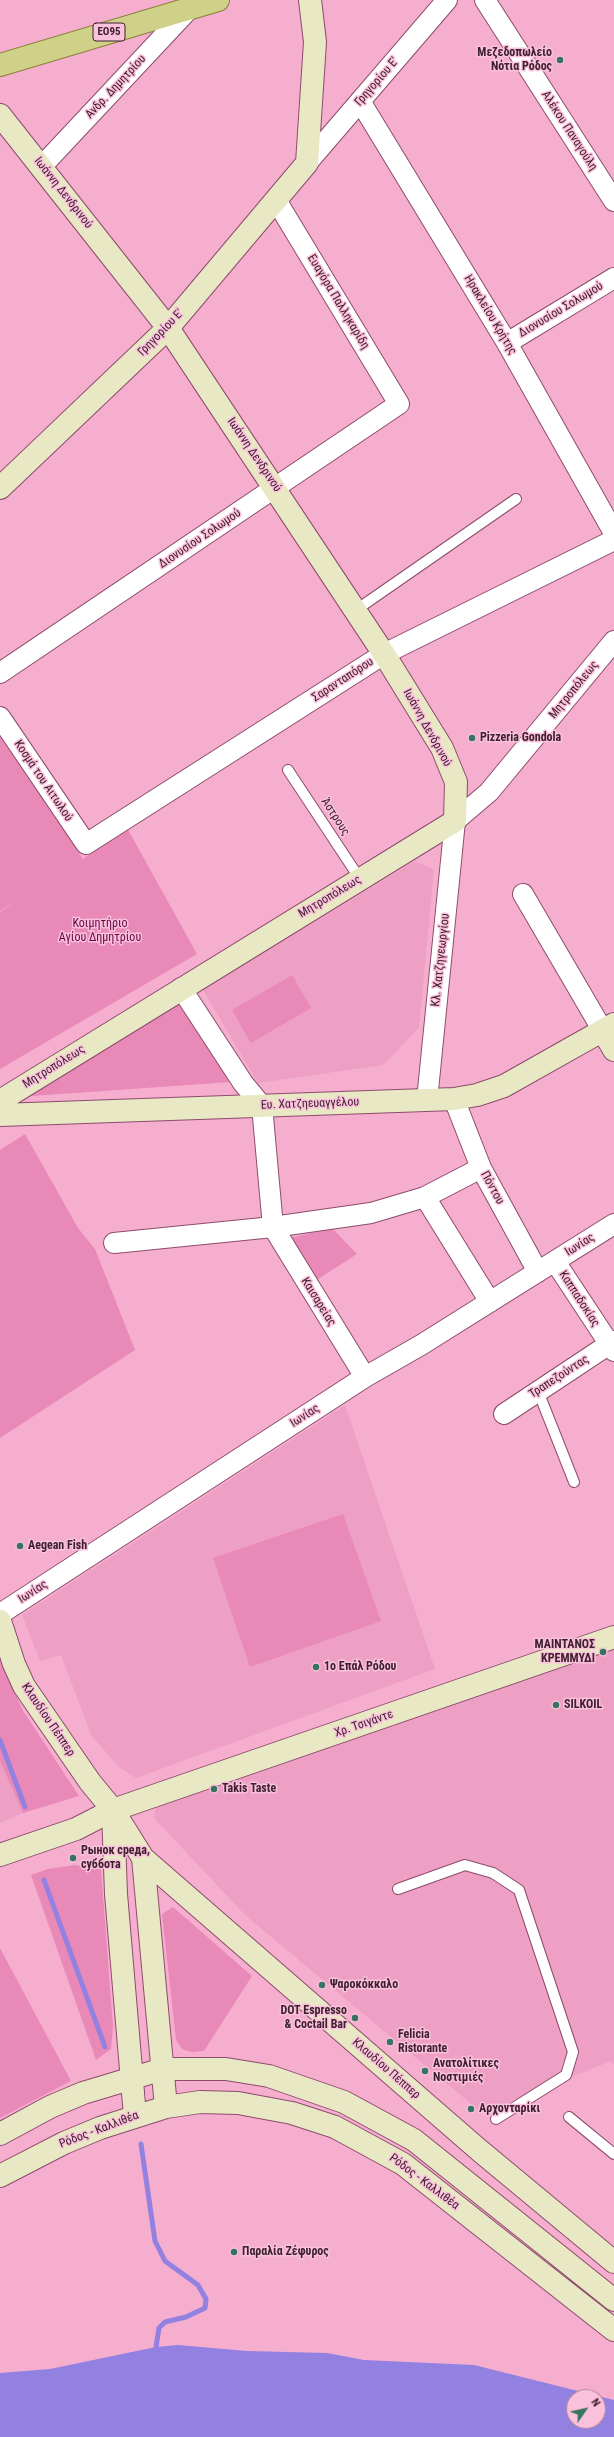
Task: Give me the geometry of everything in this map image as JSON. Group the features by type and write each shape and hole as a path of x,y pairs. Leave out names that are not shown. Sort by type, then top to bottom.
{"main road":[{"name":"ΕΟ95","path":"0,65 218,0"}],"street":[{"path":"307,163 315,42 310,0"},
{"name":"Γρηγορίου Ε'","path":"0,488 168,328 447,0"},
{"name":"Αλέκου Παναγούλη","path":"485,0 614,201"},
{"name":"Ανδρ. Δημητρίου","path":"42,166 190,8"},
{"name":"Ηρακλείου Κρήτης","path":"360,101 507,343 614,533"},
{"name":"Ιωάννη Δενδρινού","path":"0,115 42,166 168,328 277,488 356,610 442,748 456,782 455,821"},
{"name":"Ευαγόρα Παλληκαρίδη","path":"276,200 400,404"},
{"name":"Διονυσίου Σολωμού","path":"507,343 614,278"},
{"name":"Διονυσίου Σολωμού","path":"0,673 400,404"},
{"name":"Σαρανταπόρου","path":"86,844 384,654 614,540"},
{"name":"Μητροπόλεως","path":"0,1101 181,988 455,821 489,792 614,641"},
{"name":"Κοσμά του Αιτωλού","path":"0,717 86,844"},
{"name":"Κλ. Χατζηγεωργίου","path":"426,1100 455,821"},
{"path":"523,894 609,1027 614,1050"},
{"path":"181,988 243,1083 262,1106"},
{"name":"Ευ. Χατζηευαγγέλου","path":"0,1115 454,1099 477,1095 504,1086 609,1027"},
{"name":"Πόντου","path":"454,1099 481,1168 538,1272"},
{"name":"Καισαρείας","path":"262,1106 272,1227 364,1378"},
{"path":"114,1243 272,1227 371,1213 426,1197 481,1168"},
{"path":"426,1197 490,1302"},
{"name":"Ιωνίας","path":"0,1614 364,1378 490,1302 614,1224"},
{"name":"Καππαδοκίας","path":"558,1266 612,1346"},
{"name":"Τραπεζούντας","path":"504,1414 538,1391 612,1346"},
{"name":"Κλαυδίου Πέππερ","path":"0,1621 14,1664 24,1686 90,1782 113,1810 143,1858 479,2150 614,2262"},
{"name":"Χρ. Τσιγάντε","path":"0,1855 76,1829 113,1810 614,1637"},
{"path":"113,1810 116,1894 135,2116"},
{"path":"143,1858 166,2107"},
{"path":"0,2134 50,2107 132,2077 163,2069 198,2068 248,2072 297,2085 344,2102 368,2113 414,2140 614,2300"},
{"name":"Ρόδος - Καλλιθέα","path":"0,2176 64,2143 135,2116 166,2107 200,2102 266,2107 314,2119 357,2137 403,2164 614,2330"}],"lane":[{"path":"356,610 516,499"},
{"name":"Άστρους","path":"288,770 360,879"},
{"path":"538,1391 574,1482"},
{"path":"398,1889 465,1865 494,1872 519,1890 573,2052 566,2075 496,2119"},
{"path":"569,2117 614,2154"}],"shaded area":[{"path":"415,861 434,870 419,1028 383,1065 258,1083 203,990"},
{"path":"345,1405 435,1669 136,1778 119,1767 91,1735 61,1655 40,1661 22,1615"},
{"path":"614,1638 614,2064 611,2061 482,2113 245,1915 154,1818 157,1802"},
{"path":"0,1761 23,1813 0,1823"},
{"path":"178,2345 247,2351 327,2353 364,2360 474,2365 570,2389 566,2389 566,2429 606,2429 606,2398 614,2400 614,2437 0,2437 0,2373 50,2369 156,2347"}],"green space":[{"name":"Κοιμητήριο Αγίου Δημητρίου","path":"0,734 83,859 126,826 197,954 0,1069 0,912 20,899 0,911"},
{"path":"292,975 311,1008 251,1043 232,1010"},
{"path":"182,1001 231,1082 32,1096 29,1093"},
{"path":"25,1134 78,1228 95,1249 135,1350 0,1438 0,1150"},
{"path":"332,1228 357,1254 315,1281 290,1238"},
{"path":"343,1514 381,1621 250,1667 213,1558"},
{"path":"0,1659 22,1709 79,1796 23,1813 0,1761"},
{"path":"75,1865 101,1869 113,2027 111,2049 96,2060 31,1875 48,1869"},
{"path":"173,1907 252,1976 204,2051 191,2052 182,2049 176,2040 162,1914"},
{"path":"0,1948 71,2081 0,2118"}],"waterway":[{"path":"0,1740 25,1807"},
{"path":"44,1880 105,2047"},
{"path":"141,2144 155,2241 165,2261 198,2285 206,2299 205,2308 186,2317 165,2322 159,2328 156,2347"}],"place":[{"name":"Μεζεδοπωλείο Νότια Ρόδος","path":"560,60"},
{"name":"Pizzeria Gondola","path":"472,738"},
{"name":"Aegean Fish","path":"20,1546"},
{"name":"ΜΑΙΝΤΑΝΟΣ ΚΡΕΜΜΥΔΙ","path":"603,1652"},
{"name":"1ο Επάλ Ρόδου","path":"316,1667"},
{"name":"SILKOIL","path":"556,1705"},
{"name":"Takis Taste","path":"214,1789"},
{"name":"Рынок среда, суббота","path":"73,1858"},
{"name":"Ψαροκόκκαλο","path":"322,1985"},
{"name":"DOT Espresso & Coctail Bar","path":"355,2018"},
{"name":"Felicia Ristorante","path":"390,2042"},
{"name":"Ανατολίτικες Νοστιμιές","path":"425,2071"},
{"name":"Αρχονταρίκι","path":"471,2109"},
{"name":"Παραλία Ζέφυρος","path":"234,2252"}]}
